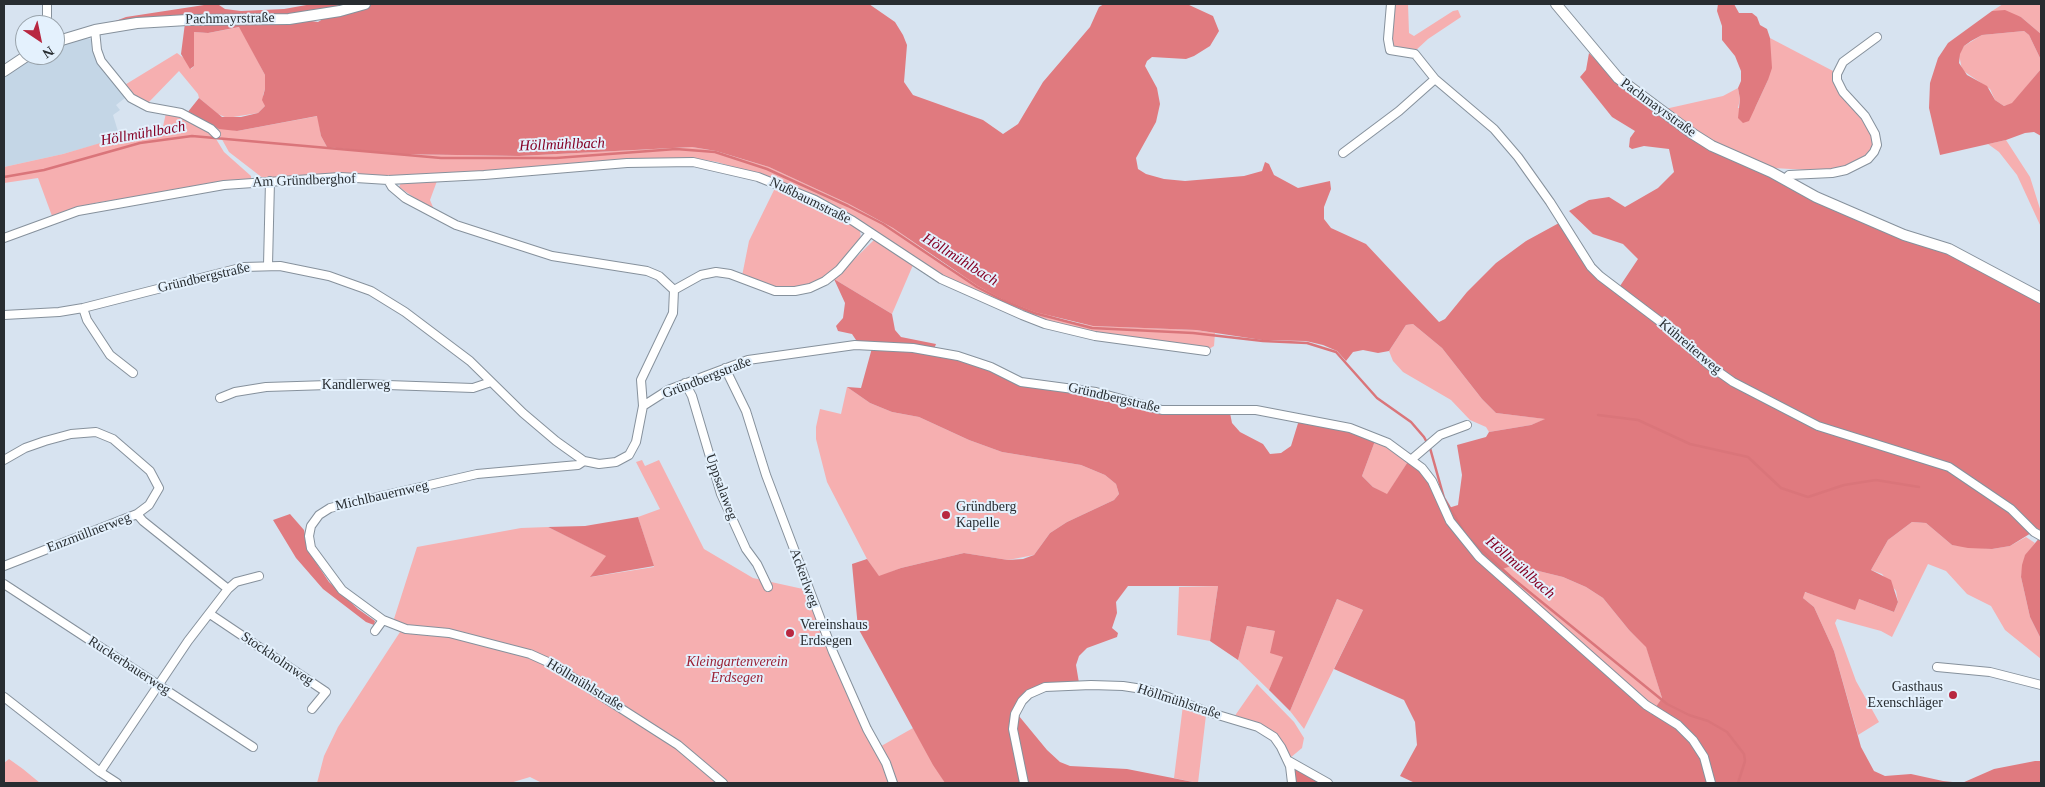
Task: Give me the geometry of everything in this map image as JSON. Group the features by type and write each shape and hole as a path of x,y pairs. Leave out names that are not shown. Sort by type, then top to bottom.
{"street":[{"name":"Pachmayrstraße","path":"65,39 95,30 160,21 297,18 340,11 365,4"},
{"name":"Kühreiterweg","path":"1391,4 1388,39 1390,50 1415,54 1435,79 1494,129 1518,157 1550,202 1580,251 1600,276 1666,326 1708,365 1760,396 1818,426 1949,467 2004,503 2034,532 2041,536"},
{"name":"Pachmayrstraße","path":"1556,4 1605,65 1631,89 1712,146 1785,180 1816,197 1904,234 1948,249 2041,298"},
{"path":"95,30 97,50 102,61 131,98 148,107 180,113 211,129 216,134"},
{"path":"1785,180 1789,175 1832,173 1846,170 1863,162 1874,152 1877,145 1875,134 1865,116 1843,92 1837,80 1837,74 1843,62 1877,36"},
{"path":"4,71 15,64"},
{"path":"1343,153 1399,111 1435,79"},
{"name":"Nußbaumstraße","path":"388,180 522,174 627,163 693,162 738,170 776,183 830,208 941,279 1045,324 1095,336 1206,350"},
{"name":"Am Gründberghof","path":"4,238 52,219 106,205 224,185 340,177 388,180"},
{"path":"388,180 392,187 410,201 456,225 552,256 652,273 662,278 674,290 673,313 641,380 644,406 636,442 627,456 608,464 584,461"},
{"path":"268,265 270,181"},
{"path":"674,290 701,275 716,272 730,274 771,290 788,292 805,289 822,283 839,270 870,233"},
{"name":"Gründbergstraße","path":"4,315 45,313 83,308 229,270 268,265 332,277 371,291 449,344 539,427 584,461"},
{"path":"83,308 87,320 110,355 133,373"},
{"name":"Gründbergstraße","path":"644,406 664,392 685,383 757,358 793,356 839,346 872,345 913,348 979,362 1021,382 1096,392 1162,410 1256,410 1325,422 1370,436 1388,443 1412,459 1428,475 1450,521 1479,558 1646,705 1678,725 1693,740 1704,757 1711,783"},
{"name":"Ackerlweg","path":"725,368 746,411 766,476 830,645 864,723 886,763 894,783"},
{"name":"Kandlerweg","path":"220,398 235,392 266,387 360,384 474,388 491,382"},
{"name":"Uppsalaweg","path":"685,383 692,396 721,494 746,549 757,564 768,587"},
{"path":"1412,459 1428,443 1444,432 1467,425"},
{"name":"Enzmüllnerweg","path":"4,460 25,448 61,436 92,432 105,435 146,467 158,483 158,490 153,500 137,514 4,566"},
{"name":"Michlbauernweg","path":"383,620 342,590 312,551 310,528 322,512 330,508 458,478 492,472 578,465 584,461"},
{"path":"137,514 143,521 228,589"},
{"path":"100,772 159,685 228,589 236,582 259,576"},
{"name":"Ruckerbauerweg","path":"4,584 253,747"},
{"name":"Stockholmweg","path":"210,614 326,692 312,709"},
{"path":"375,631 383,620"},
{"name":"Höllmühlstraße","path":"383,620 406,629 456,635 523,652 550,663 663,735 723,783"},
{"path":"1937,667 1990,672 2041,685"},
{"name":"Höllmühlstraße","path":"1024,783 1014,743 1015,714 1022,700 1029,694 1042,688 1058,686 1123,686 1155,692 1200,710 1263,730 1276,739 1289,761 1292,783"},
{"path":"4,697 116,783"},
{"name":"Höllmühlstraße","path":"1289,761 1328,783"}],"shaded area":[{"path":"312,4 345,4 301,14 113,22 126,17 204,5 219,5 225,9 241,11 284,9"},
{"path":"370,4 869,4 895,22 903,35 907,45 904,82 913,95 983,120 1003,134 1018,124 1043,82 1090,27 1099,7 1104,4 1187,4 1213,16 1219,31 1210,46 1194,56 1186,59 1152,57 1147,61 1145,66 1157,88 1160,104 1156,122 1136,158 1138,169 1146,174 1164,179 1185,181 1244,176 1262,171 1265,162 1269,164 1274,175 1298,188 1330,181 1331,189 1324,207 1324,219 1331,228 1366,244 1439,322 1445,319 1467,292 1496,263 1526,241 1559,223 1616,292 1638,259 1623,244 1593,234 1569,211 1589,200 1609,197 1625,207 1658,188 1674,172 1669,149 1644,146 1632,149 1629,147 1630,138 1635,131 1612,117 1580,77 1586,70 1589,53 1623,88 1683,133 1939,249 2041,303 2041,533 2036,530 2010,546 1992,549 1968,548 1952,545 1926,523 1912,522 1888,540 1871,570 1891,580 1898,602 1894,612 1859,599 1855,610 1805,592 1803,598 1814,607 1834,651 1861,747 1874,771 1885,776 1911,774 1962,783 1415,783 1400,776 1417,745 1415,722 1404,700 1334,669 1363,610 1337,599 1290,711 1269,690 1283,657 1270,653 1275,631 1247,626 1238,660 1210,641 1218,586 1128,586 1116,602 1117,613 1112,628 1118,633 1117,637 1087,648 1079,656 1076,665 1079,683 1032,689 1023,695 1014,710 1047,750 1060,762 1070,766 1127,769 1198,783 945,783 933,765 858,628 852,564 867,559 879,576 901,568 964,553 1008,560 1023,559 1034,555 1050,533 1067,522 1114,500 1119,494 1116,484 1105,475 1081,465 1002,452 969,440 919,417 892,412 870,403 847,387 861,388 872,348 901,349 956,359 992,370 1019,385 1105,397 1148,410 1230,413 1232,423 1240,432 1263,444 1270,454 1281,453 1291,446 1299,420 1341,429 1375,441 1362,476 1373,487 1387,494 1409,460 1426,475 1442,510 1458,505 1462,475 1457,445 1486,437 1489,432 1531,425 1545,419 1496,413 1482,399 1442,348 1413,324 1406,325 1389,351 1378,353 1363,350 1353,352 1346,361 1337,351 1306,341 1262,340 1196,330 1093,326 1035,312 1002,299 978,286 893,228 849,204 769,167 716,151 692,147 519,156 393,154 327,147 321,136 317,116 237,131 219,129 187,113 199,98 222,117 241,117 258,113 265,106 262,100 265,89 265,75 239,27 208,33 194,32 194,66 190,69 181,54 185,23 305,20 318,22 326,17","holes":["1514,565 1563,577 1586,587 1603,598 1629,630 1646,647 1662,698 1651,714 1491,573"]},
{"path":"1718,4 1734,4 1739,13 1752,13 1757,17 1760,25 1767,29 1770,38 1772,68 1749,121 1743,123 1738,118 1740,99 1738,88 1741,81 1741,71 1735,56 1722,40 1722,26 1717,11"},
{"path":"2005,10 2021,17 2041,34 2041,60 2029,35 2024,31 1982,35 1964,46 1960,54 1959,63 1967,75 1987,86 1995,100 2004,106 2012,103 2041,69 2041,136 2034,132 2025,133 2006,140 1940,155 1929,108 1930,83 1938,58 1948,43 1992,11"},
{"path":"80,38 92,39 98,63 125,98 116,105 120,110 113,115 120,138 63,154 4,167 4,75 20,65 65,65 65,43"},
{"path":"834,279 892,314 895,330 901,337 936,344 934,349 858,343 852,334 838,331 836,326 843,318 845,303"},
{"path":"290,514 304,530 309,552 329,582 358,609 375,621 374,625 366,622 323,589 296,558 273,520"},
{"path":"638,517 654,566 590,577 606,556 548,527 585,526"},
{"path":"2041,536 2041,639 2030,617 2021,577 2025,555"},
{"path":"2041,761 2041,783 1962,783 1994,769"},
{"path":"1294,767 1322,783 1295,783"}],"green space":[{"path":"1393,4 1408,4 1409,33 1414,36 1453,11 1458,10 1461,17 1428,39 1415,51 1392,47"},
{"path":"2003,4 2041,4 2041,34 2021,17 1992,11"},
{"path":"240,27 265,75 263,95 265,106 258,113 227,118 218,114 199,98 198,94 179,71 148,103 135,98 123,86 177,53 185,59 191,69 194,66 194,32 208,33"},
{"path":"2024,31 2029,35 2041,60 2041,69 2012,104 2004,106 1995,100 1990,89 1962,70 1959,54 1964,46 1982,35"},
{"path":"1770,38 1833,71 1835,84 1869,128 1874,143 1867,155 1849,167 1824,171 1774,168 1697,133 1665,109 1723,96 1738,88 1740,99 1738,108 1755,108 1768,80"},
{"path":"166,113 185,119 213,134 224,152 251,176 251,179 95,203 52,216 38,178 4,183 4,167 63,154 114,139 162,131"},
{"path":"318,116 321,136 327,147 393,154 519,156 692,147 716,151 769,167 849,204 893,228 952,269 1003,299 1063,320 1093,326 1196,330 1215,333 1214,346 1209,349 1085,331 1028,315 938,274 876,232 769,178 717,162 693,158 660,159 523,171 384,177 319,175 264,179 229,152 219,134 211,125 237,131"},
{"path":"2006,140 2030,177 2041,212 2041,227 2017,175 1999,152 1988,144"},
{"path":"437,181 430,200 435,212 399,187 401,183"},
{"path":"776,186 833,213 860,230 861,240 833,272 811,285 797,288 775,288 742,276 749,241"},
{"path":"875,239 913,265 892,314 834,279"},
{"path":"1413,324 1442,348 1482,399 1496,413 1546,419 1531,425 1489,432 1486,427 1470,420 1451,400 1403,372 1393,361 1389,351 1406,325"},
{"path":"847,387 870,403 892,412 919,417 969,440 1002,452 1081,465 1105,475 1116,484 1119,494 1114,500 1067,522 1050,533 1034,555 1008,560 964,553 901,568 879,577 867,559 827,482 816,439 816,427 820,409 841,414"},
{"path":"1375,441 1409,460 1387,495 1373,487 1362,476"},
{"name":"Kleingartenverein Erdsegen","path":"642,460 645,466 659,460 704,549 753,578 803,589 806,587 876,749 913,728 945,783 726,783 552,662 393,622 417,547 521,528 548,527 607,556 591,577 654,567 638,517 660,509 636,462"},
{"path":"1912,522 1926,523 1952,545 1992,549 2010,546 2026,537 2035,543 2025,556 2021,577 2030,617 2041,639 2041,659 2005,630 1991,606 1967,594 1946,571 1928,564 1892,637 1881,631 1837,619 1835,623 1856,681 1879,722 1858,735 1834,651 1814,607 1803,598 1804,592 1821,597 1859,599 1894,612 1898,602 1896,591 1882,574 1871,570 1888,540"},
{"path":"1514,565 1563,577 1586,587 1603,598 1629,630 1646,646 1662,698 1651,715 1491,572"},
{"path":"1218,586 1210,641 1177,635 1179,587"},
{"path":"1337,599 1363,610 1304,729 1290,711"},
{"path":"1247,626 1275,631 1284,657 1269,690 1238,660"},
{"path":"400,632 445,635 532,657 549,665 677,748 721,783 542,783 530,777 510,783 317,783 324,756 338,727"},
{"path":"1257,684 1294,722 1304,738 1302,748 1290,758 1278,738 1234,717"},
{"path":"1183,705 1206,715 1198,783 1174,778"},
{"path":"9,759 40,783 4,783 4,763"}],"waterway":[{"name":"Höllmühlbach","path":"4,177 44,170 140,143 192,136 441,158 556,158 676,149 715,152 767,169 848,206 883,224 977,287 1034,313 1092,328 1193,333 1263,341 1307,343 1336,352 1377,398 1411,422 1424,437 1430,448 1444,498 1464,532"},
{"path":"1598,415 1638,420 1690,444 1748,457 1781,488 1808,497 1844,485 1876,480 1919,487"},
{"name":"Höllmühlbach","path":"1467,537 1511,577 1667,704 1689,715 1708,721 1727,732 1744,754 1745,761 1738,783"}],"place":[{"name":"Gründberg Kapelle","path":"946,515"},
{"name":"Vereinshaus Erdsegen","path":"790,633"},
{"name":"Gasthaus Exenschläger","path":"1953,695"}]}
